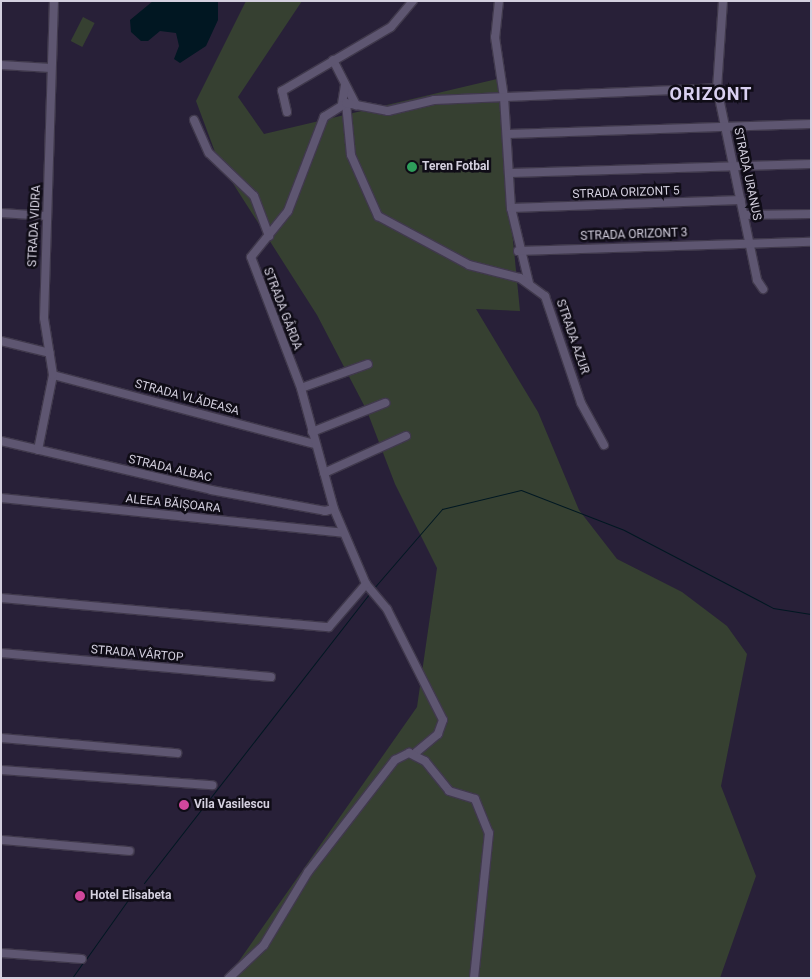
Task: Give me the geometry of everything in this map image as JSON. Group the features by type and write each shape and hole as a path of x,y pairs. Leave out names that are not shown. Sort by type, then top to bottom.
{"street":[{"name":"STRADA VIDRA","path":"38,450 53,375 44,318 54,1"},
{"path":"287,112 282,91 391,26 413,1"},
{"name":"STRADA AZUR","path":"500,1 495,37 508,134 511,208 518,250 529,283 549,303 581,403 604,445"},
{"name":"STRADA URANUS","path":"723,1 717,88 757,280 763,289"},
{"path":"332,60 356,105"},
{"path":"1,65 51,68"},
{"path":"345,85 344,104 352,155 378,216 469,265 529,283"},
{"path":"344,104 388,112 434,100 717,88"},
{"name":"STRADA GÂRDA","path":"229,978 264,945 308,872 395,760 414,754 438,734 443,720 370,588 343,533 315,444 301,388 252,263 254,250 269,236 288,212 318,126 331,109 344,104"},
{"path":"194,120 209,153 254,196 269,236"},
{"path":"508,134 724,125 811,124"},
{"path":"510,173 811,164"},
{"name":"STRADA ORIZONT 5","path":"511,208 741,200"},
{"path":"1,213 47,216"},
{"path":"744,215 811,214"},
{"name":"STRADA ORIZONT 3","path":"518,250 750,242 811,242"},
{"path":"1,341 50,353"},
{"path":"301,388 368,364"},
{"name":"STRADA VLĂDEASA","path":"53,375 315,444"},
{"path":"312,432 385,403"},
{"path":"324,474 406,436"},
{"name":"STRADA ALBAC","path":"1,441 211,490 325,512 334,509"},
{"name":"ALEEA BĂIȘOARA","path":"1,498 343,533"},
{"path":"1,598 329,627 370,588"},
{"name":"STRADA VÂRTOP","path":"1,653 271,677"},
{"path":"1,738 177,753"},
{"path":"414,754 445,787 475,799 489,833 488,881 474,978"},
{"path":"1,770 212,785"},
{"path":"1,840 130,851"},
{"path":"1,953 82,959"}],"green space":[{"path":"246,1 302,1 238,97 264,134 497,79 520,311 476,309 538,412 579,510 617,559 682,592 727,626 747,654 721,786 756,876 720,978 227,978 417,707 437,568 395,484 367,411 317,315 218,160 196,101"},
{"path":"83,17 95,23 82,47 71,41"}],"water":[{"path":"153,1 218,1 218,20 206,46 180,63 174,59 179,46 176,33 160,31 148,41 141,41 131,32 130,20"}],"waterway":[{"path":"373,589 442,509 521,490 624,530 773,608 811,614"},
{"path":"144,883 369,594"},
{"path":"86,959 130,897"},
{"path":"72,978 83,962"}],"place":[{"name":"Teren Fotbal","path":"412,167"},
{"name":"Vila Vasilescu","path":"184,805"},
{"name":"Hotel Elisabeta","path":"80,896"}],"district":[{"name":"ORIZONT","path":"711,94"}]}
